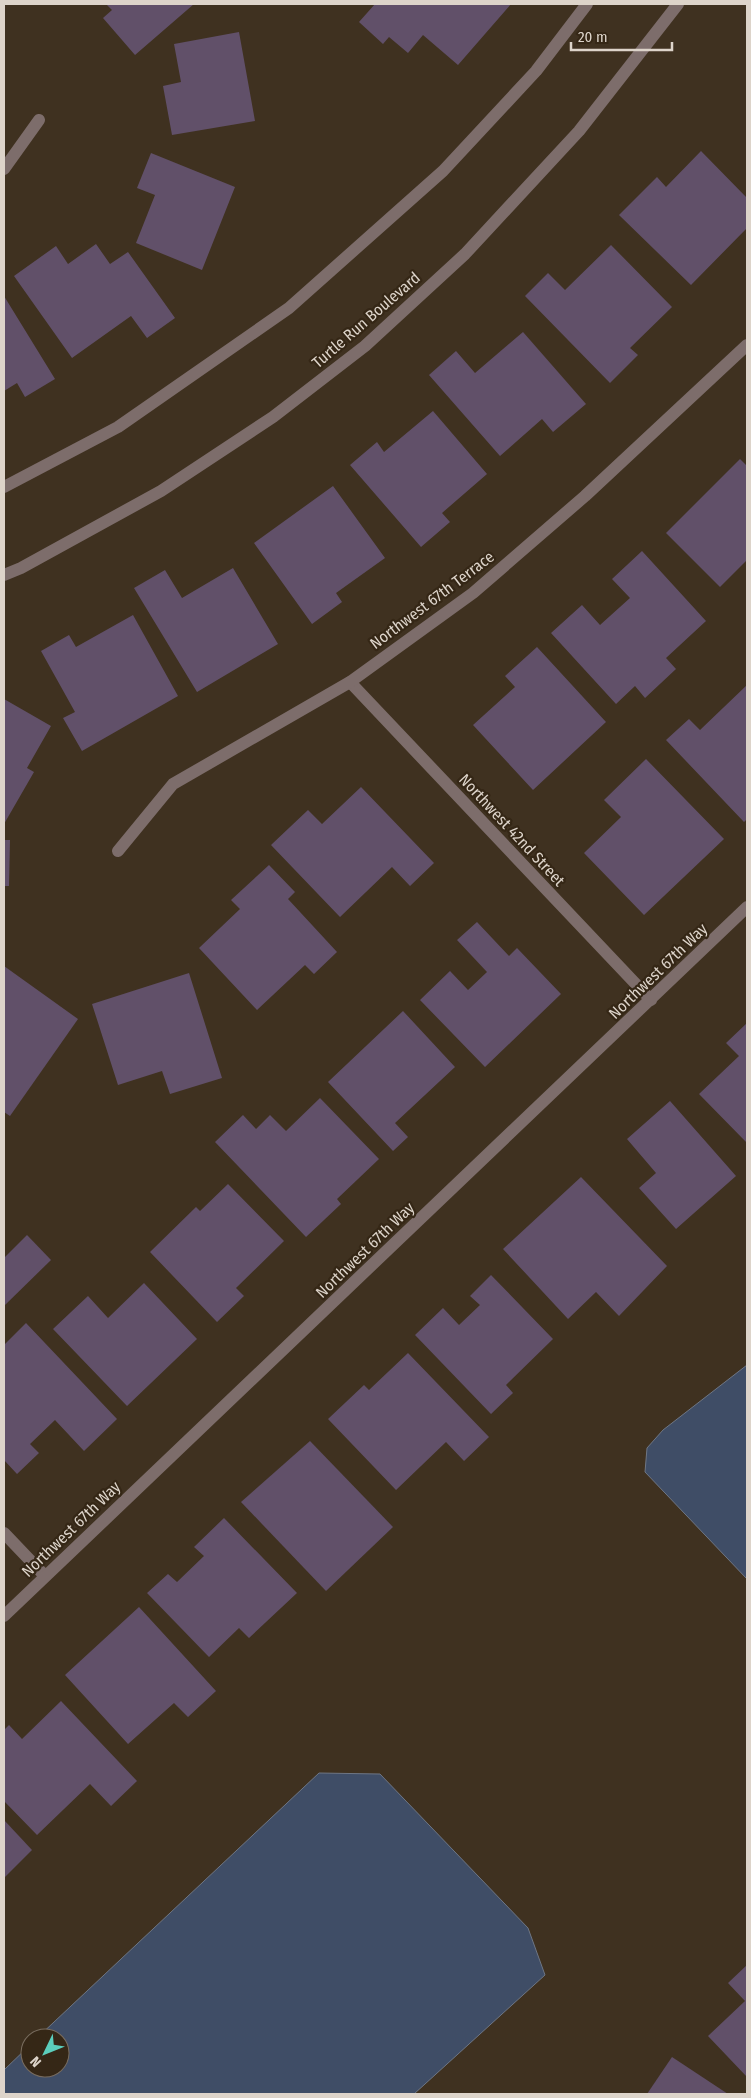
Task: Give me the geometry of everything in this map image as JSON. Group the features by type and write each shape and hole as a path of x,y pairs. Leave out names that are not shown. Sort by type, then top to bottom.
{"street":[{"path":"4,488 118,427 289,308 443,171 536,71 587,4"},
{"name":"Turtle Run Boulevard","path":"4,575 21,568 161,491 272,417 366,346 465,254 579,131 678,4"},
{"path":"4,169 39,120"},
{"name":"Northwest 67th Terrace","path":"118,851 173,784 350,682 473,593 585,496 747,345"},
{"name":"Northwest 42nd Street","path":"350,682 651,1000"},
{"name":"Northwest 67th Way","path":"4,1616 747,907"},
{"path":"4,1533 45,1576"}],"water":[{"path":"747,1365 747,1579 645,1472 647,1448 663,1430"},
{"path":"319,1773 380,1774 528,1928 545,1975 414,2094 4,2094 4,2070 20,2055 20,2078 70,2078 70,2028 48,2028"}],"building":[{"path":"106,4 194,4 135,55 103,18 112,10"},
{"path":"375,4 511,4 458,65 423,35 408,53 389,37 383,44 359,22"},
{"path":"239,32 255,121 172,135 163,86 181,82 174,44"},
{"path":"701,151 747,198 747,228 691,285 619,215 657,177 666,187"},
{"path":"151,153 235,187 202,270 136,243 155,195 137,188"},
{"path":"96,244 110,264 128,252 175,318 147,338 131,316 72,358 14,276 56,246 68,264"},
{"path":"611,245 672,307 630,348 638,355 610,383 525,296 548,273 565,290"},
{"path":"4,296 55,379 25,397 17,383 4,391"},
{"path":"523,332 586,404 553,432 542,419 500,456 429,375 456,351 475,373"},
{"path":"433,411 487,474 442,513 450,522 421,547 350,465 377,442 384,452"},
{"path":"740,459 747,466 747,560 720,587 666,533"},
{"path":"333,486 385,558 336,593 342,602 312,624 254,543"},
{"path":"642,551 706,621 666,658 676,669 645,698 635,686 616,704 551,633 582,605 600,625 630,598 612,579"},
{"path":"233,568 278,644 197,692 134,588 165,570 182,598"},
{"path":"133,615 178,696 82,751 63,718 75,712 41,651 69,635 76,647"},
{"path":"537,647 606,722 533,790 473,725 515,687 505,676"},
{"path":"747,685 747,819 744,822 666,740 689,719 700,730"},
{"path":"4,699 51,726 27,768 34,772 4,824"},
{"path":"646,759 724,839 644,915 584,853 621,817 604,800"},
{"path":"361,787 434,863 410,886 392,867 340,917 271,845 308,810 322,824"},
{"path":"4,840 10,840 9,886 4,886"},
{"path":"269,865 295,892 288,899 337,952 314,974 305,965 257,1010 199,948 240,909 231,900"},
{"path":"477,922 509,956 517,948 561,994 485,1067 420,1000 450,971 468,990 487,972 457,940"},
{"path":"4,966 78,1019 10,1116 4,1112"},
{"path":"189,973 222,1078 170,1094 162,1071 118,1085 92,1004"},
{"path":"403,1011 455,1067 395,1123 408,1137 393,1151 328,1082"},
{"path":"747,1023 747,1143 699,1094 739,1056 726,1043"},
{"path":"320,1098 379,1159 337,1199 341,1204 306,1237 215,1142 243,1115 256,1129 270,1115 286,1131"},
{"path":"670,1101 736,1176 676,1229 639,1188 656,1173 627,1139"},
{"path":"581,1177 667,1266 619,1316 596,1292 568,1319 503,1249"},
{"path":"228,1184 284,1241 236,1288 244,1296 217,1322 150,1252 196,1207 200,1211"},
{"path":"27,1235 51,1260 4,1306 4,1258"},
{"path":"491,1275 553,1339 506,1385 513,1393 491,1414 415,1335 443,1308 459,1325 480,1305 470,1296"},
{"path":"144,1283 197,1339 127,1406 53,1329 88,1296 108,1318"},
{"path":"26,1323 117,1419 84,1451 55,1420 30,1444 39,1453 17,1474 4,1460 4,1345"},
{"path":"408,1353 489,1437 464,1461 446,1442 396,1490 328,1419 364,1385 369,1390"},
{"path":"310,1441 393,1527 326,1591 241,1502"},
{"path":"224,1518 297,1593 249,1638 239,1628 209,1657 147,1593 168,1574 177,1582 204,1556 194,1547"},
{"path":"139,1607 216,1691 188,1717 174,1703 128,1744 65,1675"},
{"path":"61,1701 137,1781 111,1806 90,1784 37,1835 4,1801 4,1730 9,1725 22,1739"},
{"path":"4,1820 32,1850 4,1878"},
{"path":"747,1965 747,2077 708,2036 745,2001 728,1983"},
{"path":"672,2057 728,2094 647,2094"}]}
